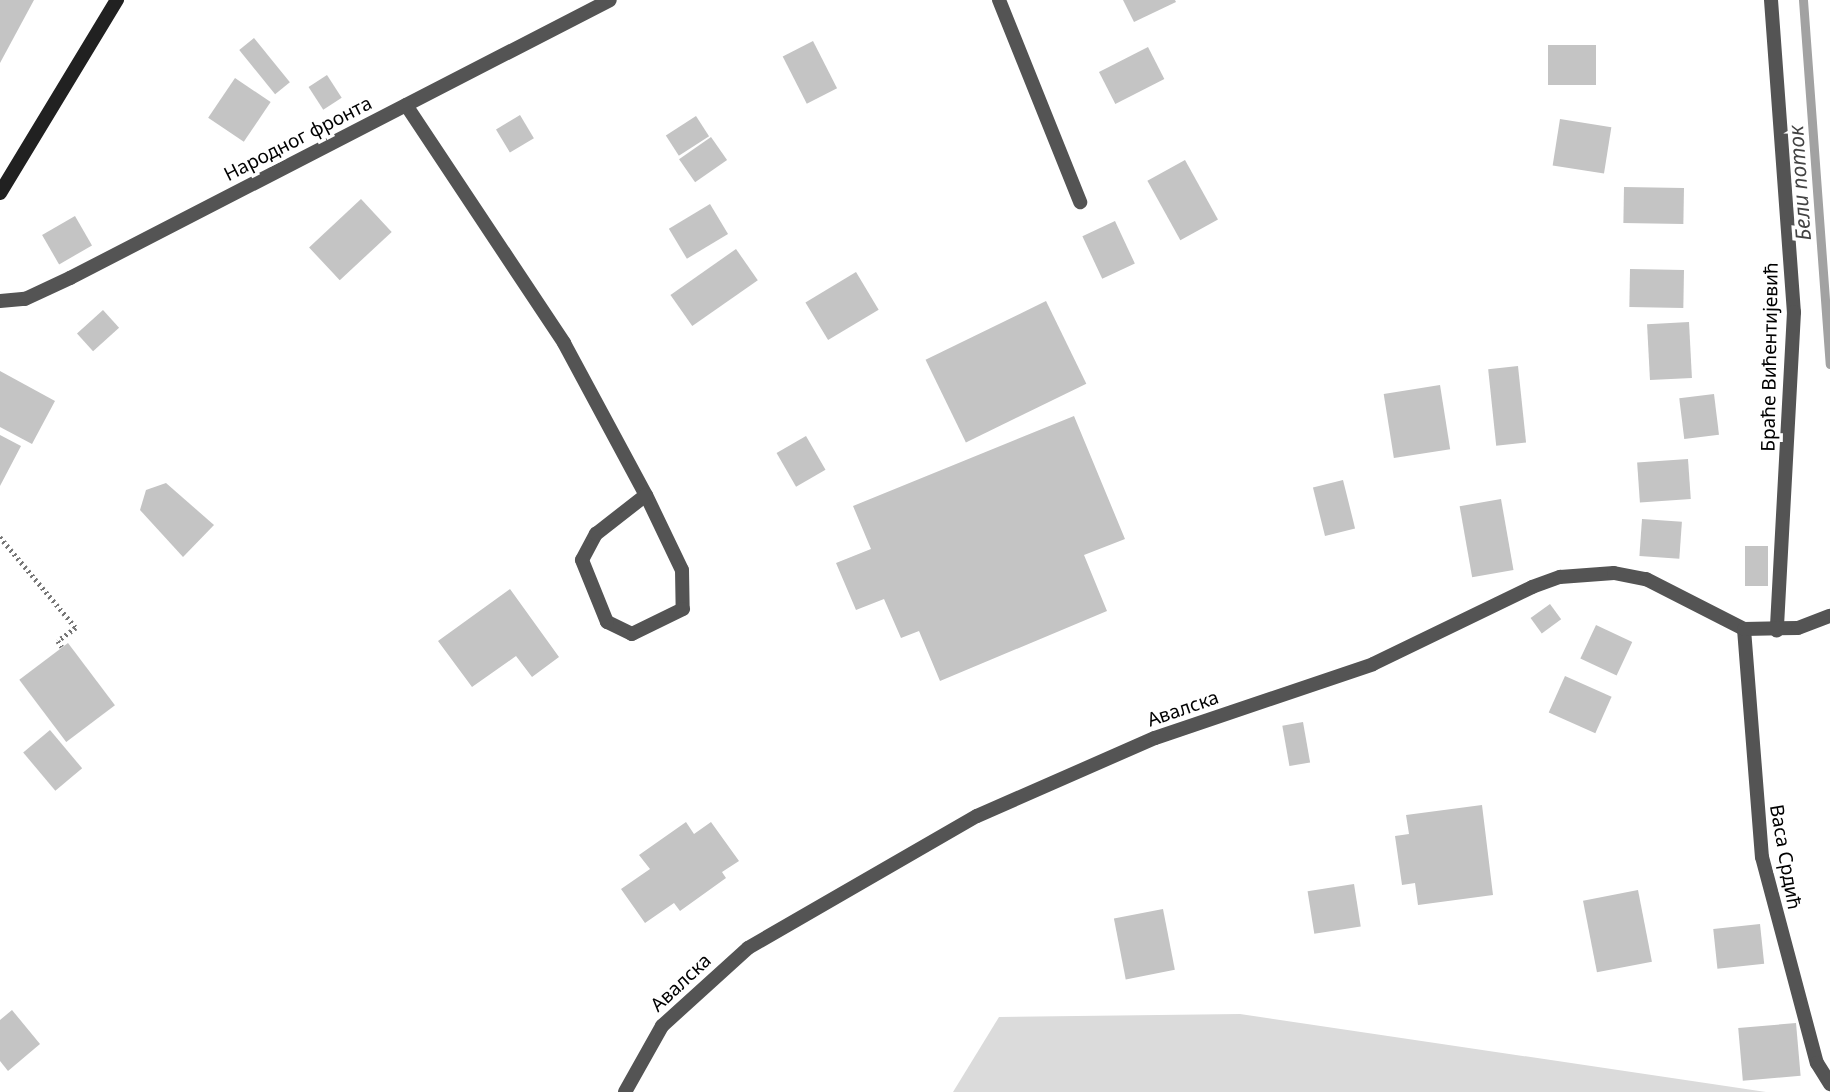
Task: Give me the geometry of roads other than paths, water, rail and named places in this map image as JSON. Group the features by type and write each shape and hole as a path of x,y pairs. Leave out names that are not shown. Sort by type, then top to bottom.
{"main road":[{"path":"0,193 117,0"}],"street":[{"name":"Народног фронта","path":"0,301 25,299 70,278 610,0"},
{"path":"999,0 1080,202"},
{"name":"Браће Вићентијевић","path":"1770,0 1794,313 1777,631"},
{"path":"406,104 564,343 646,495 687,593 677,615 632,634 607,622 582,560 596,534 646,495"},
{"name":"Авалска","path":"625,1092 662,1026 748,948 977,816 1063,775 1373,664 1560,577 1591,572 1646,579 1744,629 1777,631 1830,616"},
{"name":"Васа Срдић","path":"1744,629 1762,857 1817,1063 1830,1084"}],"waterway":[{"name":"Бели поток","path":"1803,0 1830,364"}]}
